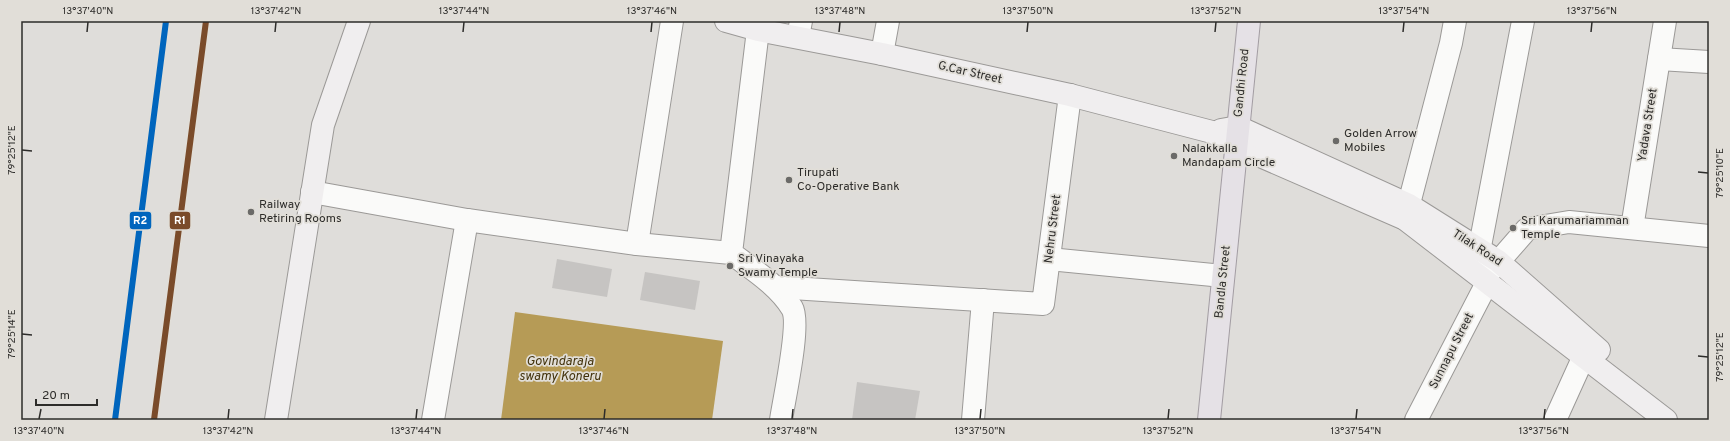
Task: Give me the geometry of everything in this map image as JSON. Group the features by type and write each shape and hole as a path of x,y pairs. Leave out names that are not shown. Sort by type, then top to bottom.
{"main road":[{"name":"Gandhi Road","path":"1237,136 1249,21"},
{"name":"Bandla Street","path":"1209,420 1237,136"}],"street":[{"path":"276,420 323,125 359,21"},
{"path":"637,244 672,21"},
{"name":"G.Car Street","path":"726,21 758,30 799,29 882,54 1070,95 1212,132 1237,136"},
{"path":"882,54 888,21"},
{"path":"1407,212 1451,43 1455,21"},
{"path":"1482,277 1480,250 1523,21"},
{"name":"Yadava Street","path":"1632,228 1665,21"},
{"path":"731,253 758,30"},
{"path":"1659,59 1709,62"},
{"name":"Nehru Street","path":"776,287 1043,304 1070,95"},
{"name":"Tilak Road","path":"1237,136 1407,212 1498,261 1653,399 1683,420"},
{"path":"312,192 467,220 637,244 731,253 776,287 793,309 795,328 781,420"},
{"name":"Tilak Road","path":"1407,212 1482,277 1666,420"},
{"path":"433,420 467,220"},
{"path":"1482,277 1527,229 1570,222 1709,236"},
{"path":"1049,259 1223,276"},
{"name":"Sunnapu Street","path":"1416,420 1482,277"},
{"path":"973,420 983,300"},
{"path":"1555,420 1584,356"}],"water":[{"name":"Govindaraja swamy Koneru","path":"515,312 723,341 712,420 501,420"}],"building":[{"path":"557,259 612,269 607,297 552,288"},
{"path":"645,272 700,281 695,310 640,300"},
{"path":"857,382 920,391 915,420 852,420"}],"railway":[{"path":"154,420 206,21"}],"transit line":[{"name":"R2","path":"115,420 166,21"},
{"name":"R1","path":"154,420 206,21"}],"place":[{"name":"Golden Arrow Mobiles","path":"1336,141"},
{"name":"Nalakkalla Mandapam Circle","path":"1174,156"},
{"name":"Tirupati Co-Operative Bank","path":"789,180"},
{"name":"Railway Retiring Rooms","path":"251,212"},
{"name":"Sri Karumariamman Temple","path":"1513,228"},
{"name":"Sri Vinayaka Swamy Temple","path":"730,266"}]}
